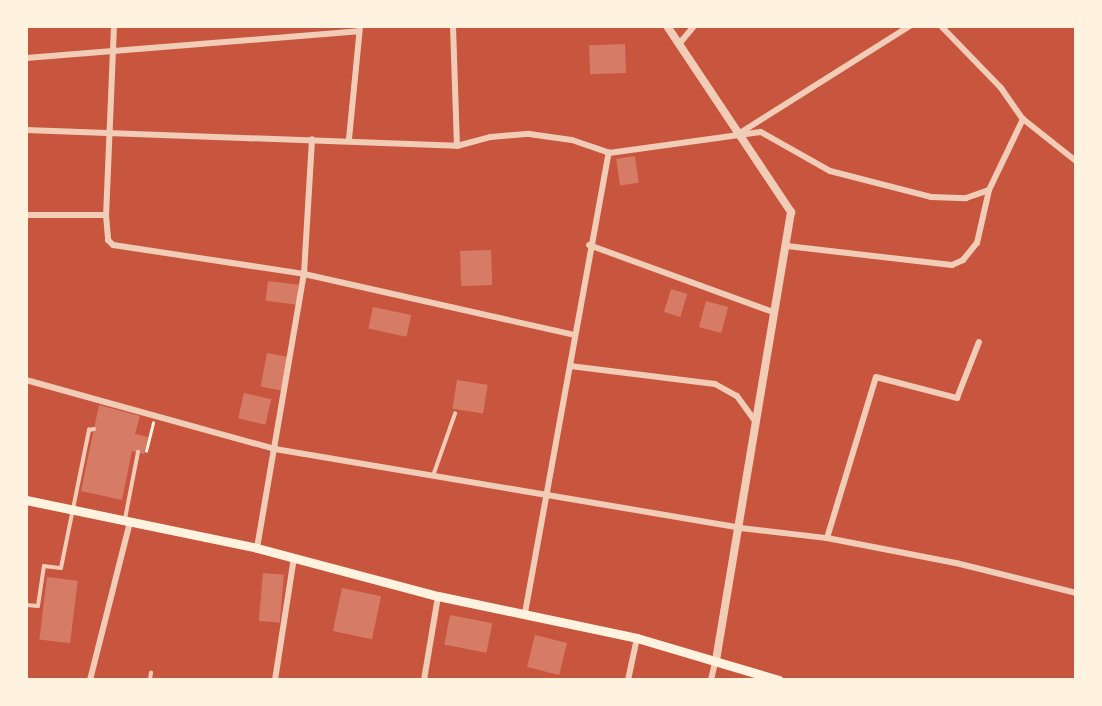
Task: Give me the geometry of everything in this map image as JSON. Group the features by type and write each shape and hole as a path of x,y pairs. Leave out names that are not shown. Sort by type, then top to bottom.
{"main road":[{"path":"26,500 257,548 438,596 637,638 716,659 779,680"}],"street":[{"path":"114,26 106,215 108,240 122,248 304,274 574,335"},
{"path":"453,26 457,146"},
{"path":"667,26 788,201 787,246 773,312 740,528 711,680"},
{"path":"679,44 694,26"},
{"path":"741,132 911,26"},
{"path":"941,26 1001,88 1023,119 1076,161"},
{"path":"26,58 112,54 359,29 349,139"},
{"path":"787,246 952,265 963,260 977,243 989,190 1023,119"},
{"path":"26,130 349,139 457,146 491,136 529,134 572,140 609,153 741,132 768,135 830,171 874,185 930,197 966,198 989,190"},
{"path":"257,548 304,274 312,139"},
{"path":"525,613 589,245 609,153"},
{"path":"26,215 106,215"},
{"path":"589,245 773,312"},
{"path":"827,538 876,377 957,398 979,342"},
{"path":"570,366 716,384 737,396 756,422"},
{"path":"26,380 275,449 433,478 740,528 827,538 1076,593"},
{"path":"90,680 127,522"},
{"path":"275,680 294,557"},
{"path":"424,680 438,596"},
{"path":"628,680 637,638"}],"lane":[{"path":"433,478 455,414"},
{"path":"26,605 38,606 44,566 61,568 89,430 94,429"},
{"path":"127,522 138,453"},
{"path":"150,680 151,673"}],"building":[{"path":"625,44 626,73 590,74 589,45"},
{"path":"635,156 639,183 620,185 616,159"},
{"path":"491,250 492,285 461,286 460,251"},
{"path":"268,281 299,285 296,305 266,301"},
{"path":"671,289 687,294 680,317 664,312"},
{"path":"706,301 728,307 721,333 699,327"},
{"path":"373,307 411,315 407,337 368,329"},
{"path":"267,353 288,357 281,390 261,386"},
{"path":"457,380 488,385 483,413 452,409"},
{"path":"244,393 271,399 265,425 238,418"},
{"path":"99,405 140,416 135,434 148,437 144,454 132,451 122,500 81,491"},
{"path":"263,573 284,575 280,623 259,621"},
{"path":"47,577 78,581 70,643 39,640"},
{"path":"342,588 381,596 372,639 333,631"},
{"path":"450,615 492,623 486,653 444,644"},
{"path":"535,635 567,643 559,675 527,667"}]}
